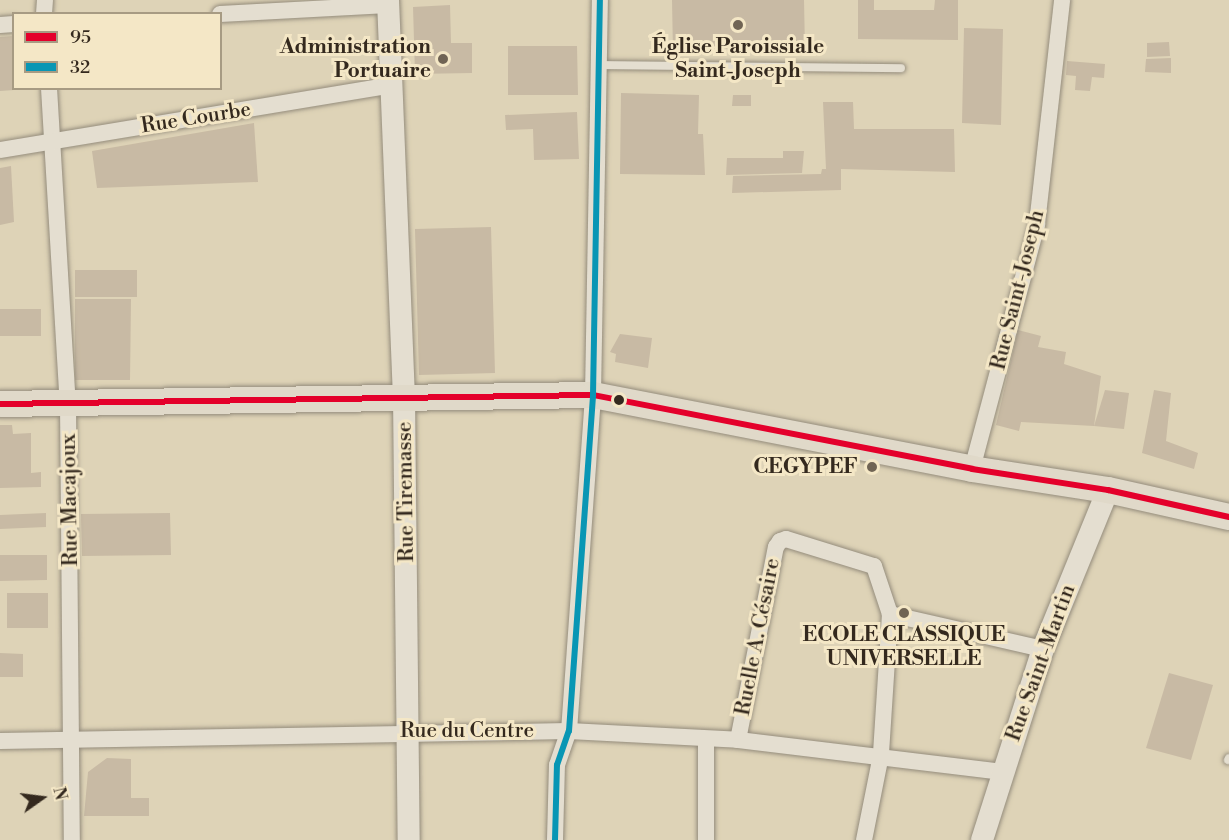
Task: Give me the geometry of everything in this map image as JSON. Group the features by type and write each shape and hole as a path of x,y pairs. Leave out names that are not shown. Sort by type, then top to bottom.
{"main road":[{"path":"0,404 404,395 593,395 972,470 1108,490 1229,518"}],"street":[{"path":"555,840 557,765 569,731 593,395 600,0"},
{"name":"Rue Saint-Joseph","path":"972,470 1037,224 1062,0"},
{"path":"222,14 388,2"},
{"name":"Rue Tiremasse","path":"388,2 404,395 410,731 409,840"},
{"name":"Rue Courbe","path":"0,150 391,85"},
{"name":"Rue Macajoux","path":"49,90 68,404 74,738 72,840"},
{"name":"Rue Saint-Martin","path":"982,840 1043,649 1108,490"},
{"name":"Ruelle A. Césaire","path":"738,740 776,547 786,539 874,566 890,615"},
{"path":"864,840 881,755 890,615 1043,649"},
{"name":"Rue du Centre","path":"0,741 410,731 569,731 738,740 881,755 1003,772"},
{"path":"706,739 706,840"}],"lane":[{"path":"599,65 901,68"}],"building":[{"name":"Église Paroissiale Saint-Joseph","path":"672,0 804,0 805,50 673,52"},
{"path":"858,0 874,0 874,10 934,10 935,0 958,0 958,40 858,39"},
{"path":"450,5 451,43 472,43 472,73 415,74 413,7"},
{"path":"964,28 1003,29 1001,125 962,123"},
{"path":"12,36 12,90 14,90 0,91 0,37"},
{"path":"1169,42 1170,56 1147,57 1147,43"},
{"path":"508,46 577,46 578,95 508,95"},
{"path":"1171,58 1171,73 1145,72 1146,59"},
{"path":"1067,61 1105,64 1104,78 1092,77 1090,91 1075,90 1076,76 1066,75"},
{"path":"621,93 699,95 698,134 703,134 705,175 620,174"},
{"path":"733,95 751,95 751,106 732,106"},
{"path":"823,102 853,102 854,129 954,129 955,172 841,169 841,190 732,193 733,176 821,174 822,169 826,169"},
{"path":"577,112 579,159 534,160 533,129 506,130 505,115"},
{"path":"254,123 258,182 97,188 92,151"},
{"path":"783,151 804,151 802,173 726,175 727,158 783,158"},
{"path":"11,166 14,222 0,225 0,168"},
{"path":"491,227 495,373 419,375 415,229"},
{"path":"75,270 137,270 137,297 75,297"},
{"path":"75,299 131,299 130,380 75,380"},
{"path":"0,309 41,309 41,336 0,336"},
{"path":"1018,330 1041,336 1038,347 1066,352 1064,364 1101,376 1094,426 1021,422 1019,431 996,425"},
{"path":"620,334 652,338 648,368 615,362 616,354 610,352"},
{"path":"1105,390 1129,393 1124,429 1094,426"},
{"path":"1154,390 1171,393 1166,441 1198,453 1194,469 1142,453"},
{"path":"0,425 12,425 13,434 31,433 31,473 41,472 41,487 0,488"},
{"path":"46,513 46,527 0,529 0,515"},
{"path":"170,513 171,555 82,556 81,514"},
{"path":"0,555 47,555 47,580 0,581"},
{"path":"7,593 48,593 48,628 7,628"},
{"path":"0,653 23,654 23,677 0,677"},
{"path":"1169,673 1213,685 1191,760 1146,748"},
{"path":"107,758 131,759 131,798 149,798 149,816 84,816 88,772"}],"transit line":[{"name":"32","path":"555,840 557,765 569,731 593,395 600,0"},
{"name":"95","path":"0,404 593,395 972,469 1108,490 1229,517"}],"place":[{"name":"Église Paroissiale Saint-Joseph","path":"738,25"},
{"name":"Administration Portuaire","path":"443,59"},
{"name":"CEGYPEF","path":"872,467"},
{"name":"ECOLE CLASSIQUE UNIVERSELLE","path":"904,613"}]}
